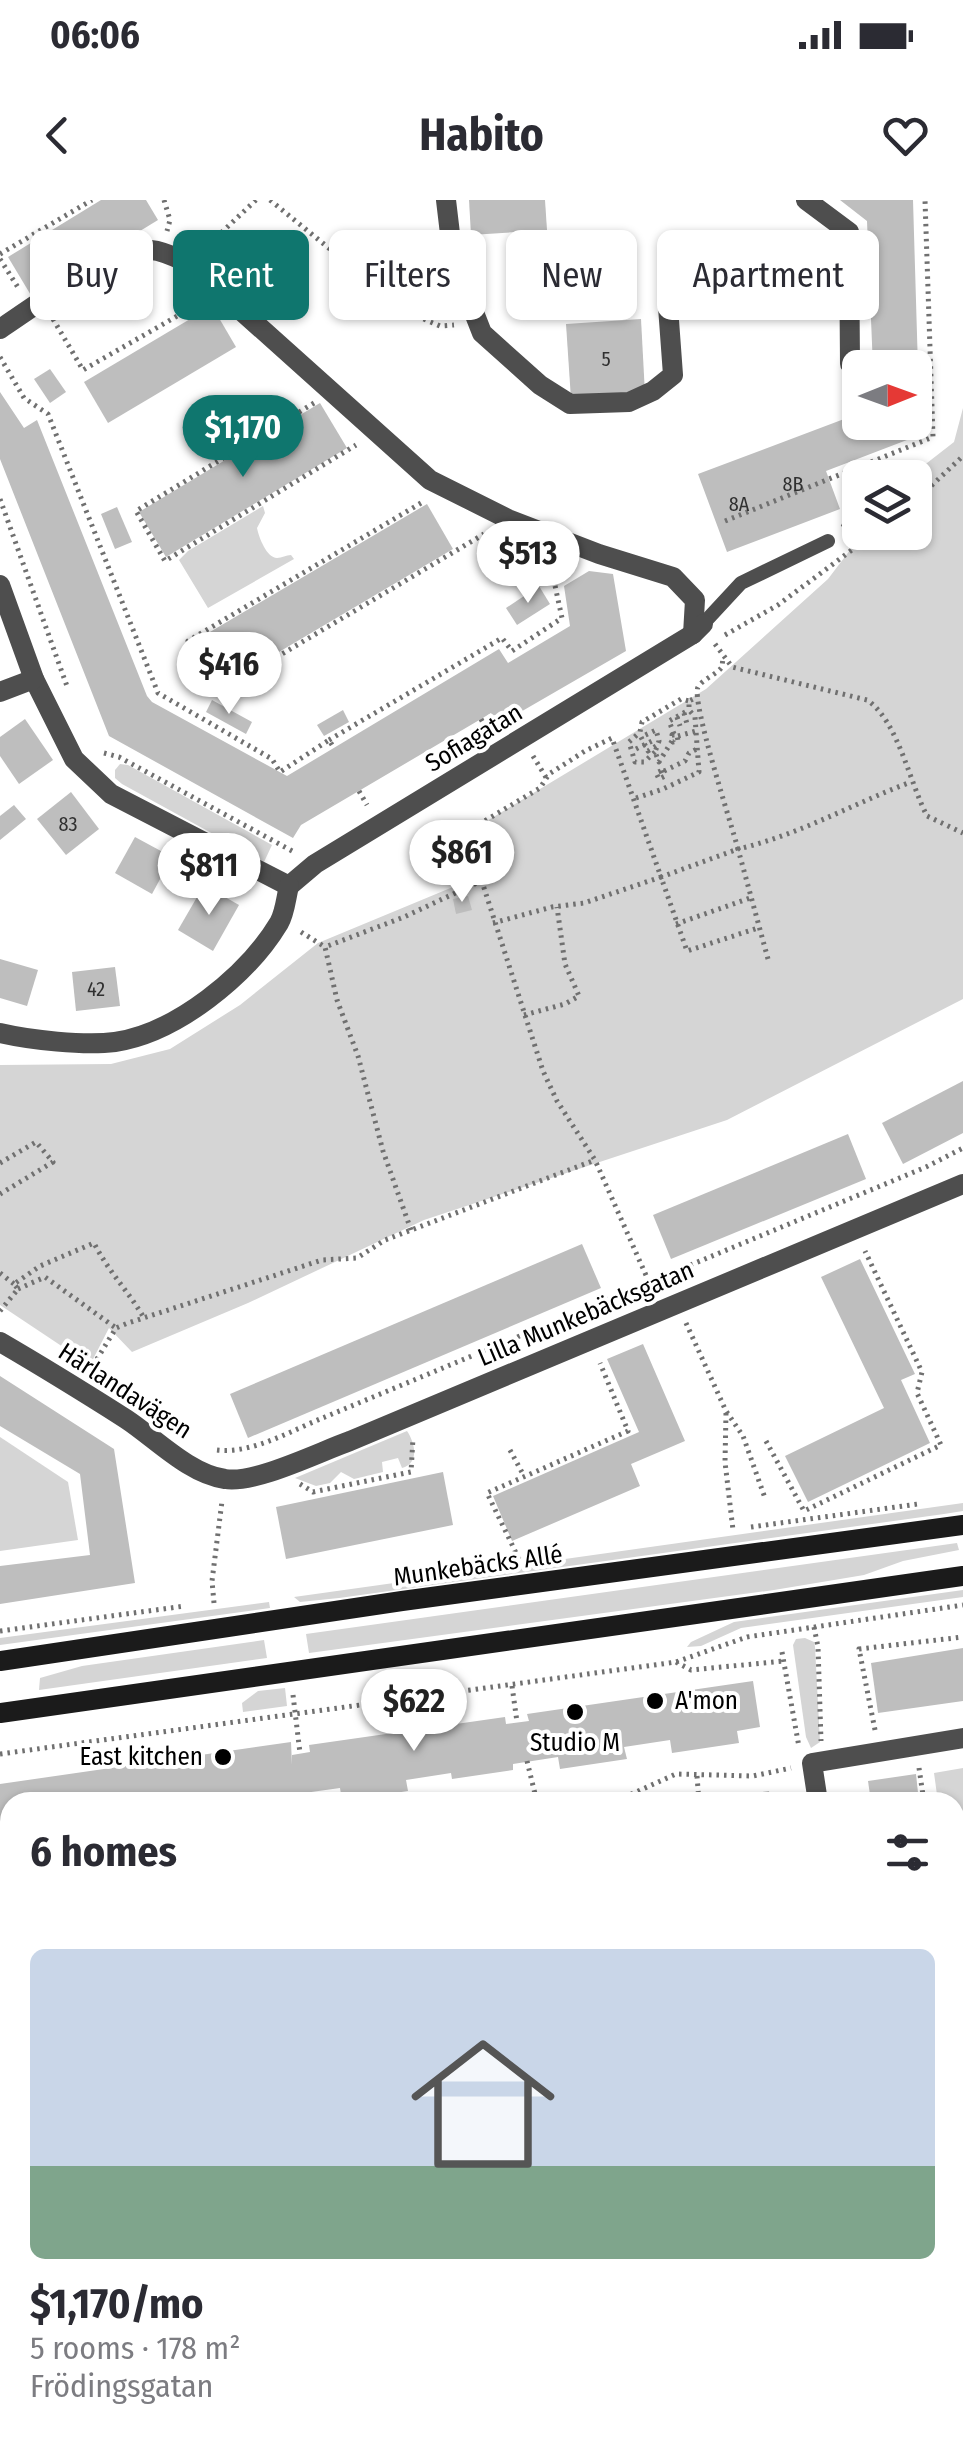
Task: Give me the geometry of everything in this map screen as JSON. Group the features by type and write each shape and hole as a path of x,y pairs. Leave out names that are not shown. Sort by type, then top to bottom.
{"street":[{"path":"446,200 453,259 482,333 540,385 570,404 629,402 653,391 674,374 670,320"},
{"path":"806,200 848,232 850,350"},
{"path":"0,329 30,309"},
{"path":"252,320 430,480 508,519 673,577 695,600 704,633"},
{"path":"0,585 34,678 74,759 111,794 288,886 281,920 262,945 219,990 176,1022 115,1042 28,1040 0,1032"},
{"name":"Sofiagatan","path":"288,886 315,864 704,633"},
{"path":"0,692 34,678"},
{"name":"Lilla Munkebäcksgatan","path":"224,1479 276,1469 414,1414 963,1184"},
{"name":"Härlandavägen","path":"0,1342 202,1471 224,1479"},
{"name":"Munkebäcks Allé","path":"0,1661 402,1601 963,1525"},
{"path":"0,1713 963,1576"},
{"path":"816,1792 809,1759 963,1738"}],"lane":[{"path":"704,633 741,583 828,541"}],"path":[{"path":"30,297 0,256 92,200"},
{"path":"224,230 256,200"},
{"path":"270,200 408,312 440,326 478,324"},
{"path":"925,200 930,350"},
{"path":"47,320 84,370 173,318"},
{"path":"0,357 24,398 48,414 158,692 272,759 280,772 502,638 512,651 562,618 554,581 599,554"},
{"path":"332,392 136,511 165,561 376,433"},
{"path":"874,460 924,440"},
{"path":"932,485 963,456"},
{"path":"725,521 842,473"},
{"path":"446,488 188,640 218,692 508,519"},
{"path":"0,499 74,704"},
{"path":"852,550 778,605 704,633 732,668 866,700 888,721 927,816 963,833"},
{"path":"723,656 722,667 701,684 697,696 706,743 768,958"},
{"path":"453,667 457,674"},
{"path":"675,737 669,721 683,713 697,696"},
{"path":"662,790 658,776 646,761 633,760 629,747 642,722 682,699 690,702"},
{"path":"683,713 684,725"},
{"path":"636,798 698,772 695,717 683,713"},
{"path":"651,747 659,762 675,737 696,731"},
{"path":"649,1282 595,1160 557,1100 524,1015 466,832 540,788 549,774 612,738 687,951 758,928"},
{"path":"329,740 334,748"},
{"path":"67,745 118,757 315,864"},
{"path":"646,761 651,747"},
{"path":"637,752 651,747"},
{"path":"666,748 672,765"},
{"path":"658,776 698,753"},
{"path":"493,923 594,900 786,836 911,782"},
{"path":"250,827 256,817"},
{"path":"411,1230 383,1151 324,947 404,917 480,881"},
{"path":"676,924 753,897"},
{"path":"524,1015 566,1004 579,996 565,964 557,906"},
{"path":"0,1163 36,1142 53,1162 0,1194"},
{"path":"210,1448 230,1450 256,1445 926,1167 963,1148"},
{"path":"88,1374 116,1328 322,1260 358,1258 386,1240 595,1160"},
{"path":"766,1441 804,1515 942,1446 917,1393 922,1372 856,1230"},
{"path":"0,1311 16,1287 38,1267 94,1244 106,1268 144,1318"},
{"path":"0,1273 16,1287"},
{"path":"667,1274 726,1411 743,1436 765,1498"},
{"path":"16,1287 45,1278 116,1328"},
{"path":"519,1559 486,1493 628,1431 590,1339"},
{"path":"726,1411 724,1462 733,1530"},
{"path":"276,1469 313,1492 411,1472 414,1414"},
{"path":"214,1603 212,1582 230,1450"},
{"path":"510,1450 524,1476"},
{"path":"0,1754 676,1662 747,1637 963,1605"},
{"path":"782,1652 796,1744 809,1759 822,1744 814,1626"},
{"path":"879,1752 860,1648 963,1637"},
{"path":"676,1662 691,1670 784,1661"},
{"path":"512,1684 517,1722"},
{"path":"296,1714 300,1753"},
{"path":"916,1746 923,1792"},
{"path":"527,1761 535,1792"},
{"path":"643,1792 676,1774 753,1776 778,1771"},
{"path":"696,1774 698,1792"}],"shaded area":[{"path":"963,408 963,999 727,1120 424,1220 248,1303 132,1352 109,1328 90,1365 0,1305 0,1065 111,1064 170,1049 240,1005 318,943 477,877 467,833 706,689 828,579 850,550 932,550 931,460 954,442"},
{"path":"263,506 265,513 257,528 264,547 273,557 291,555 294,559 208,608 179,560"},
{"path":"120,764 272,845 264,862 122,784 115,778"},
{"path":"407,1431 414,1457 402,1468 398,1458 382,1462 383,1472 354,1479 341,1472 330,1483 316,1486 295,1478"},
{"path":"0,1437 68,1482 78,1540 0,1551"},
{"path":"963,1503 963,1511 944,1514 339,1598 300,1602 294,1597"},
{"path":"957,1543 959,1550 903,1561 864,1575 774,1590 309,1653 306,1634"},
{"path":"963,1590 963,1597 741,1628 701,1646 687,1647 734,1622"},
{"path":"269,1602 270,1608 0,1645 0,1638"},
{"path":"796,1639 814,1642 815,1647 820,1742 811,1748 806,1737 793,1645"},
{"path":"264,1640 267,1658 39,1690 40,1678 82,1666"},
{"path":"285,1688 287,1706 243,1712 242,1703 258,1691"},
{"path":"963,1768 963,1792 937,1792 934,1773"}],"building":[{"path":"101,200 146,200 158,220 142,230 52,230"},
{"path":"469,200 545,200 547,230 486,234 486,230 471,230"},
{"path":"840,200 913,200 917,350 872,350 871,320 879,320 879,230 867,230 867,221"},
{"path":"30,244 30,294 8,257"},
{"path":"641,319 645,394 571,399 566,324"},
{"path":"188,320 220,320 236,347 108,423 84,382"},
{"path":"50,369 66,392 50,403 34,379"},
{"path":"0,392 24,428 37,420 147,696 287,776 499,649 508,663 570,626 564,586 589,571 613,574 626,651 498,725 491,713 301,825 293,838 109,736 0,459"},
{"path":"320,403 347,448 166,557 139,512"},
{"path":"842,420 842,440 907,440 855,460 842,460 842,465 826,471 840,509 727,552 698,474"},
{"path":"427,504 453,549 220,687 193,642"},
{"path":"117,507 132,542 115,549 101,514"},
{"path":"509,543 521,562 503,574 490,556"},
{"path":"539,586 550,604 517,625 506,608"},
{"path":"212,700 252,722 246,734 206,712"},
{"path":"343,710 349,722 324,736 317,725"},
{"path":"25,719 53,760 19,784 0,756 0,737"},
{"path":"71,792 99,829 66,855 37,819"},
{"path":"14,805 26,819 0,840 0,816"},
{"path":"135,837 172,857 152,894 115,873"},
{"path":"204,885 239,905 213,951 178,930"},
{"path":"468,896 472,910 456,914 453,899"},
{"path":"0,959 38,970 27,1006 0,998"},
{"path":"115,967 120,1006 76,1011 72,972"},
{"path":"963,1081 963,1133 903,1164 882,1123"},
{"path":"848,1134 866,1179 671,1259 653,1215"},
{"path":"582,1244 601,1288 248,1438 230,1394"},
{"path":"860,1259 915,1374 901,1380 930,1443 808,1502 785,1456 884,1408 821,1277"},
{"path":"643,1344 685,1441 631,1464 640,1486 512,1541 493,1496 639,1432 607,1359"},
{"path":"0,1376 114,1449 135,1583 0,1604 0,1566 90,1555 80,1474 0,1426"},
{"path":"443,1472 453,1525 286,1559 276,1507"},
{"path":"963,1648 963,1701 878,1713 871,1663"},
{"path":"753,1681 760,1727 737,1731 739,1743 672,1753 670,1740 624,1747 627,1759 560,1769 558,1757 513,1764 513,1770 452,1779 451,1773 406,1780 408,1791 401,1792 341,1792 340,1788 311,1792 0,1792 0,1784 291,1742 292,1765 292,1755 310,1752 309,1745 505,1717 506,1724 529,1721 527,1714"},
{"path":"916,1774 918,1792 870,1792 868,1781"}],"place":[{"name":"A'mon","path":"655,1701"},
{"name":"Studio M","path":"575,1712"},
{"name":"East kitchen","path":"223,1757"}]}
